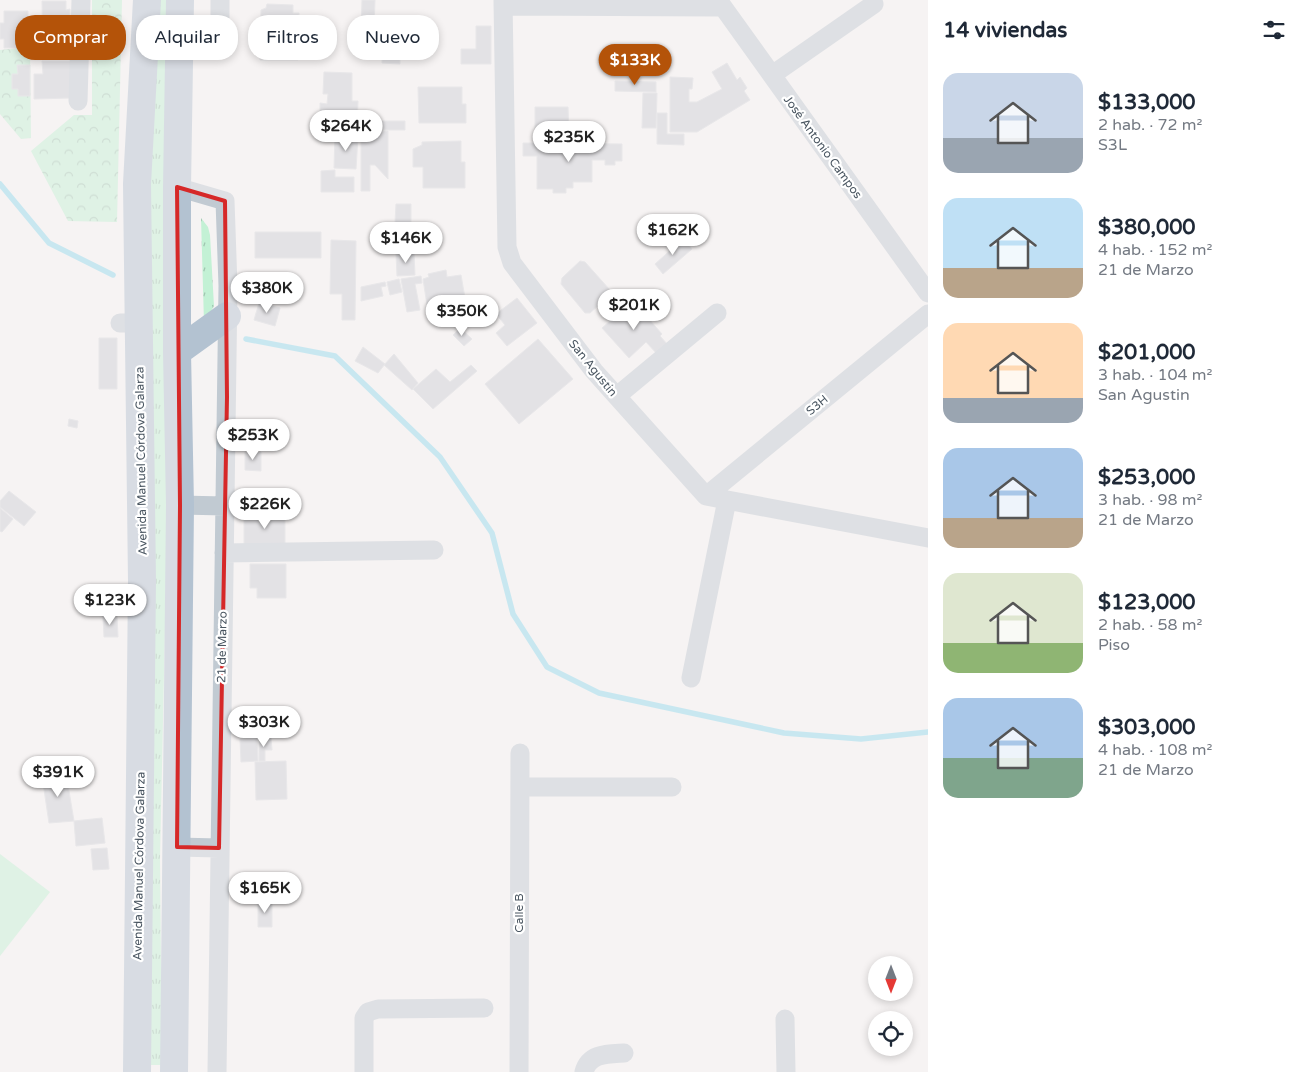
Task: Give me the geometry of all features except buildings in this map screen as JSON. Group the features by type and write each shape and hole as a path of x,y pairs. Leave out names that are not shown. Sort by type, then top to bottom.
{"main road":[{"name":"Avenida Manuel Córdova Galarza","path":"137,1072 142,581 129,323 147,0"},
{"path":"174,1072 180,505 177,352 177,188 180,0"},
{"path":"177,352 227,316"}],"street":[{"path":"78,101 81,0"},
{"path":"220,0 220,15"},
{"path":"503,3 720,3"},
{"name":"San Agustin","path":"503,3 507,247 512,264 594,371 706,496"},
{"name":"José Antonio Campos","path":"720,3 928,293"},
{"path":"772,75 874,4"},
{"name":"21 de Marzo","path":"177,188 225,201 228,286 216,1072"},
{"path":"617,396 717,313"},
{"name":"S3H","path":"706,496 928,314"},
{"path":"706,496 928,538"},
{"path":"692,678 727,500"},
{"path":"180,505 225,506"},
{"path":"224,552 434,550"},
{"name":"Calle B","path":"519,1072 520,753"},
{"path":"520,786 672,787"},
{"path":"177,847 219,848"},
{"path":"364,1072 364,1018 368,1012 378,1010 484,1008"},
{"path":"785,1019 786,1072"},
{"path":"584,1072 586,1066 602,1054 624,1053"}],"highlighted area":[{"path":"177,187 225,201 227,397 219,848 177,847 180,505"}],"green space":[{"path":"92,0 122,0 122,15 92,15"},
{"path":"157,0 170,0 170,15 156,15"},
{"path":"15,48 15,60 30,60 31,138 21,139 0,114 0,50"},
{"path":"92,60 121,60 117,222 68,221 31,151 74,115 92,115"},
{"path":"154,60 169,60 168,116 163,195 167,440 160,859 162,1065 146,1065 147,225"},
{"path":"201,218 208,227 210,235 214,306 204,323"},
{"path":"0,854 50,892 0,956"}],"waterway":[{"path":"0,184 49,243 113,275"},
{"path":"246,339 335,356 440,457 492,533 513,614 547,667 599,693 784,733 861,739 928,732"}]}
